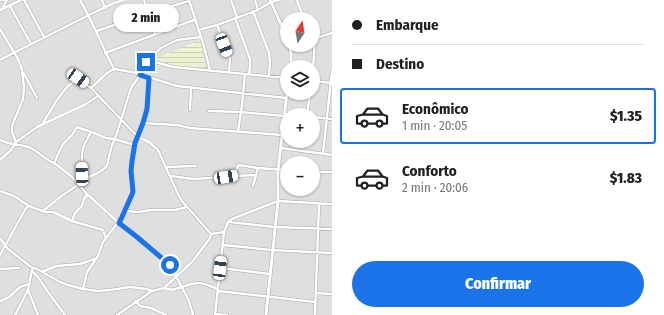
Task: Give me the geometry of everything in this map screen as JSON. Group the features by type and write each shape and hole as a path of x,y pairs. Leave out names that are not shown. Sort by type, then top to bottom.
{"street":[{"path":"0,0 6,0 1,10"},
{"path":"1,10 23,0 44,37"},
{"path":"80,0 97,31 105,53 114,70"},
{"path":"102,0 105,8"},
{"path":"0,60 89,15 124,0"},
{"path":"144,0 155,34"},
{"path":"97,31 189,0 210,70"},
{"path":"231,0 250,60 249,74"},
{"path":"255,0 258,10"},
{"path":"198,30 217,25 258,10 271,1 280,0"},
{"path":"297,0 301,12"},
{"path":"271,1 280,22"},
{"path":"10,6 31,44"},
{"path":"253,11 269,53 269,76"},
{"path":"105,53 194,20"},
{"path":"217,25 230,59 229,72"},
{"path":"0,29 18,59 22,70 37,98"},
{"path":"320,37 332,33"},
{"path":"43,211 84,179 105,168 131,88 148,60 161,48 177,40 201,37"},
{"path":"148,60 173,67 280,77"},
{"path":"15,143 12,126 23,99 24,87 22,70"},
{"path":"91,88 102,77 114,70 132,72 178,86 280,97"},
{"path":"323,153 332,71"},
{"path":"238,131 245,74"},
{"path":"74,76 91,88 138,137 149,142 158,150 178,194 187,207 211,234"},
{"path":"43,124 57,100 67,87 78,78"},
{"path":"83,289 87,272 100,253 103,242 119,223 133,192 131,171 135,145 147,109 149,78"},
{"path":"320,82 331,83"},
{"path":"190,110 191,88"},
{"path":"0,160 11,150 15,143 43,124 86,104 98,96"},
{"path":"209,111 280,115"},
{"path":"320,118 332,119"},
{"path":"143,123 177,125 190,128 280,134"},
{"path":"54,163 63,144 72,135 76,127 106,138 135,145"},
{"path":"84,179 82,174 83,148 91,132"},
{"path":"0,140 31,148 65,171 87,194 119,223 170,265 189,301 193,315"},
{"path":"266,315 278,201 278,170 281,148 332,155"},
{"path":"234,176 238,165 278,170"},
{"path":"166,167 196,166"},
{"path":"253,186 258,168"},
{"path":"320,172 332,172"},
{"path":"171,176 197,179 256,175"},
{"path":"0,191 14,196 29,206 46,212 53,212 72,221 103,230 106,238"},
{"path":"72,221 75,213 82,206 83,200 87,194"},
{"path":"227,315 215,314 224,232 228,222 232,219 278,201 332,204"},
{"path":"315,315 319,204"},
{"path":"0,255 26,208 29,206"},
{"path":"125,211 139,212 151,210 177,210 187,207"},
{"path":"228,222 275,227 332,229"},
{"path":"211,234 224,232"},
{"path":"164,288 192,262 210,238 211,234"},
{"path":"0,238 8,248 32,269 65,315"},
{"path":"223,245 272,250 332,253"},
{"path":"42,272 56,266 81,263 97,258"},
{"path":"0,269 19,268"},
{"path":"220,268 270,274"},
{"path":"32,269 42,272 60,282 83,289 98,291 130,287 152,291"},
{"path":"15,315 28,290 32,269"},
{"path":"0,301 9,297 20,287 29,283"},
{"path":"117,315 152,291 164,288 172,290 200,283 218,290 315,302"},
{"path":"28,290 38,315"},
{"path":"316,292 332,294"},
{"path":"136,302 140,306 151,308 166,315"}],"shaded area":[{"path":"0,0 332,0 332,315 0,315"}],"green space":[{"path":"200,40 206,68 171,66 154,59"}],"route":[{"path":"146,62 140,75 149,78 147,109 134,148 131,171 133,192 119,223 170,265"}]}
